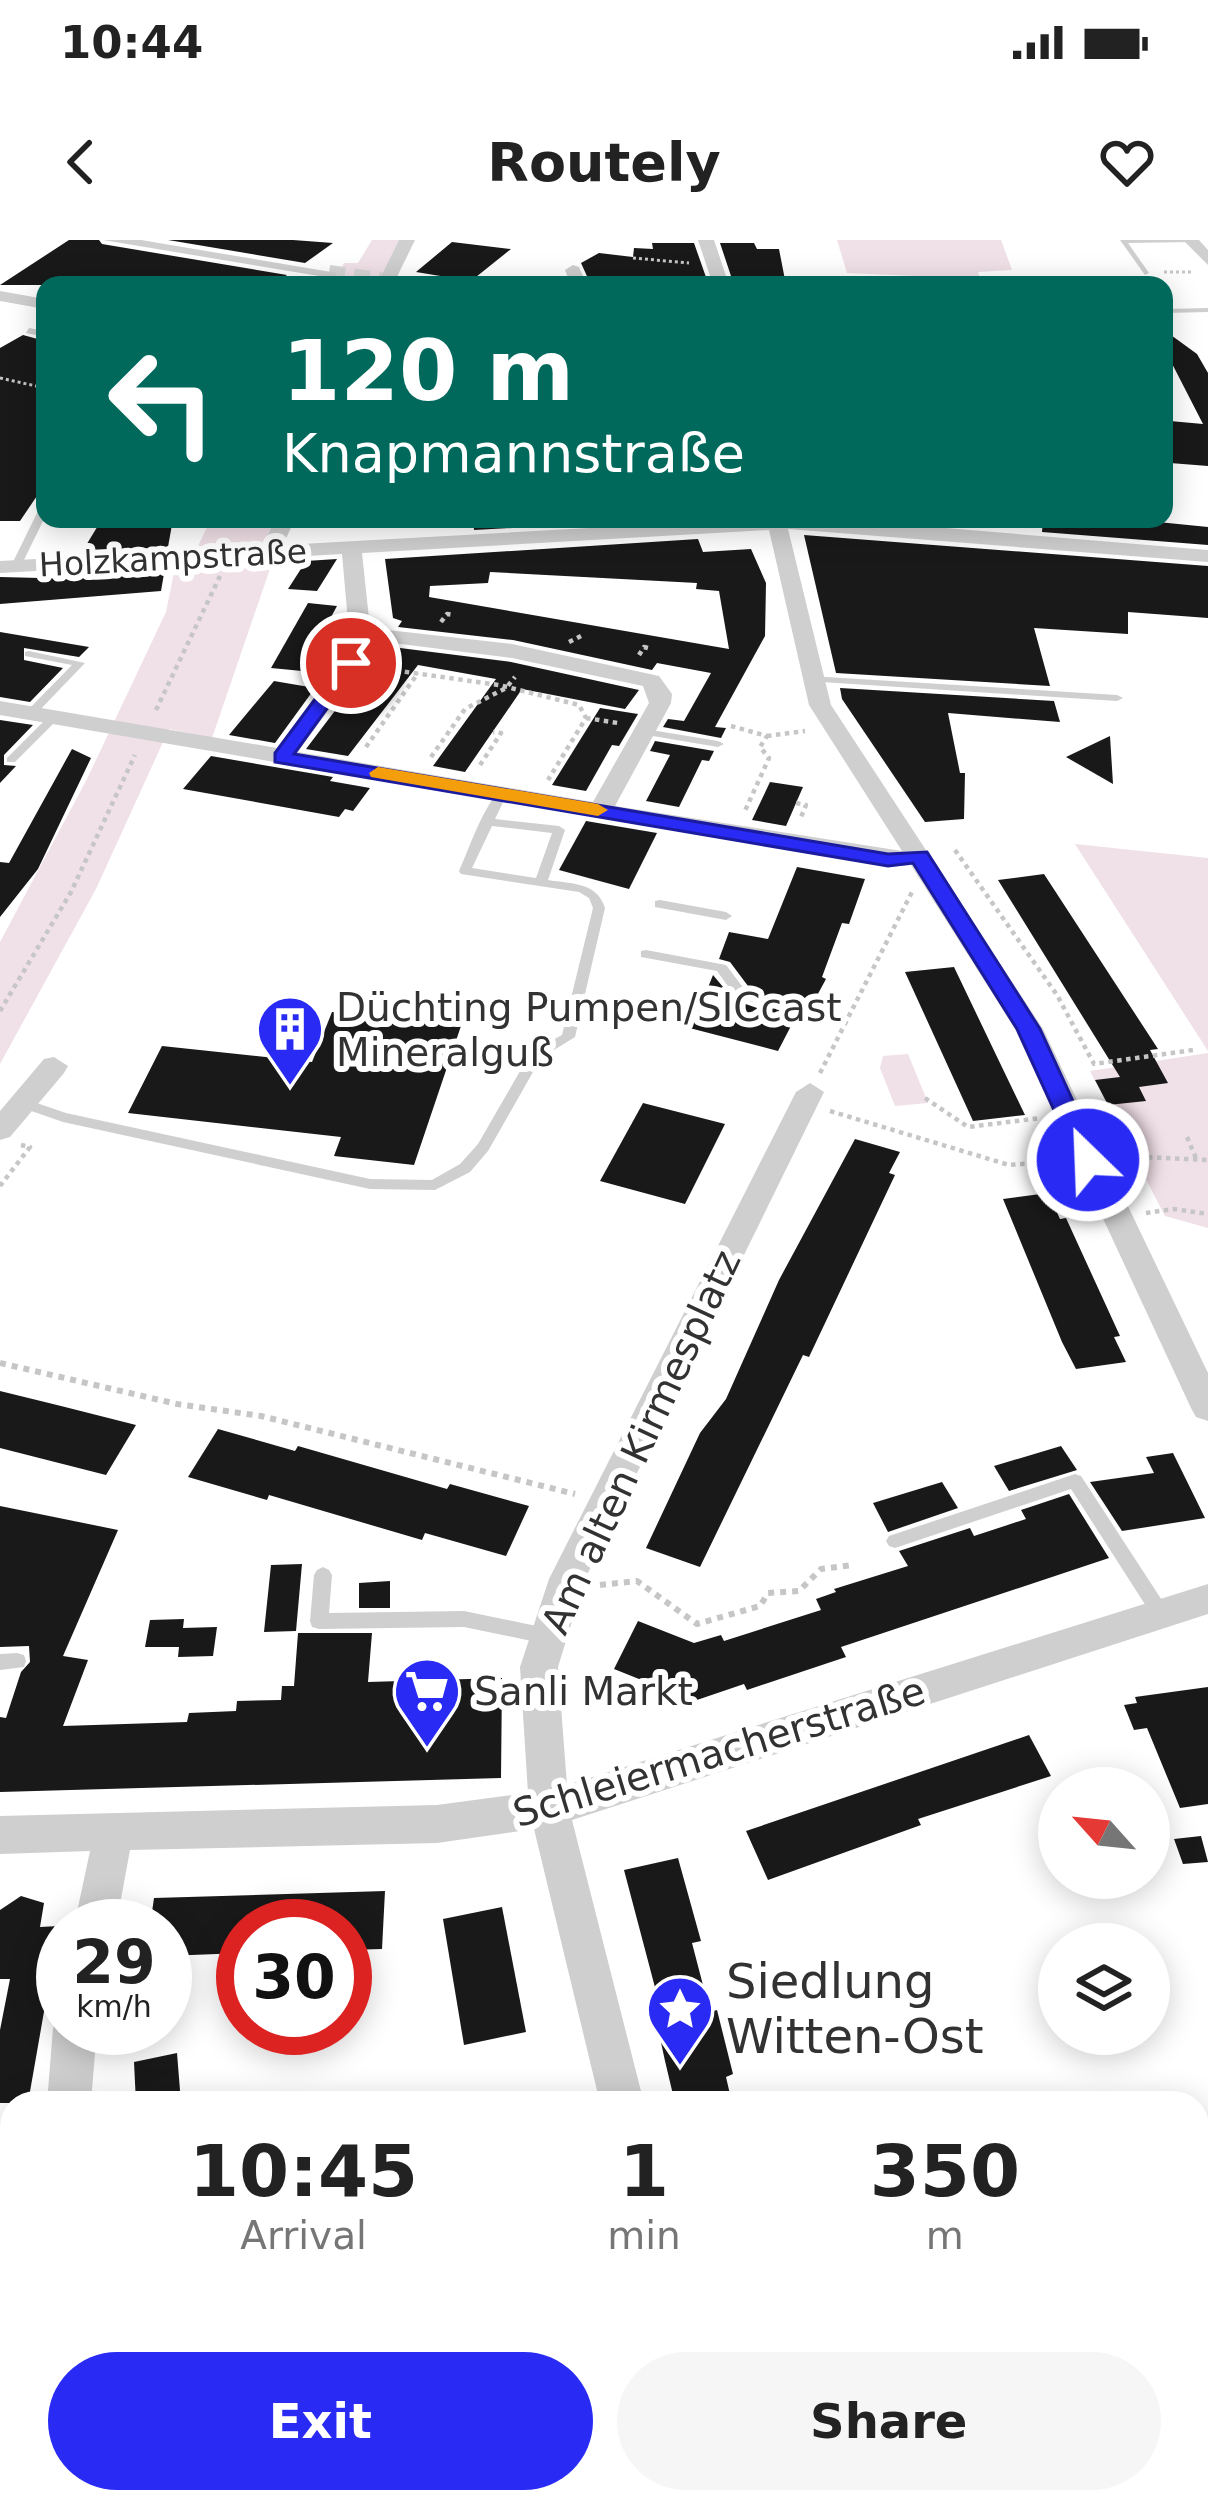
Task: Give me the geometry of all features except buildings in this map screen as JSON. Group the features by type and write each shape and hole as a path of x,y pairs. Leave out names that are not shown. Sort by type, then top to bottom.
{"street":[{"path":"113,240 310,276"},
{"path":"389,276 407,240"},
{"path":"706,240 717,276"},
{"path":"1191,240 1208,260"},
{"path":"0,296 36,302"},
{"path":"269,554 281,528"},
{"path":"395,546 401,528"},
{"name":"Holzkampstraße","path":"8,566 269,554 620,528"},
{"path":"778,528 810,679 910,858 1029,1029 1208,1408"},
{"name":"Holzkampstraße","path":"972,528 1028,530 1064,550 1208,556"},
{"path":"282,758 351,663 360,634 351,548"},
{"path":"360,634 442,640 651,681 661,694 660,703 601,810"},
{"path":"0,707 601,810 691,832 736,833 910,858"},
{"path":"0,1130 54,1066"},
{"name":"Am alten Kirmesplatz","path":"619,2091 549,1809 538,1692 546,1636 604,1502 810,1092"},
{"name":"Schleiermacherstraße","path":"0,1835 437,1824 549,1809 1208,1599"},
{"path":"100,1899 114,1832"},
{"path":"70,2091 73,2055"}],"lane":[{"path":"1145,272 1123,241 1191,240"},
{"path":"1173,311 1208,310"},
{"path":"29,332 36,333"},
{"path":"8,566 36,521"},
{"path":"11,760 80,663 29,654"},
{"path":"810,679 1117,698"},
{"path":"645,732 718,744"},
{"path":"22,1103 63,1117 370,1184 435,1185 465,1168 483,1147 536,1054 568,1037 599,908 595,896 582,889 465,871 501,794"},
{"path":"486,822 559,830 542,880"},
{"path":"660,904 726,916"},
{"path":"646,953 722,968 740,993 761,1001"},
{"path":"896,1541 1075,1481 1161,1614"},
{"path":"323,1575 320,1621 464,1619 546,1636"}],"path":[{"path":"633,258 711,263"},
{"path":"1145,272 1208,272"},
{"path":"0,378 36,386"},
{"path":"155,713 220,574"},
{"path":"416,779 466,709 506,688 533,655"},
{"path":"351,663 579,705 586,718 536,800"},
{"path":"350,769 418,673"},
{"path":"734,727 766,736 834,727"},
{"path":"465,788 501,733 493,731"},
{"path":"736,833 769,758 760,747 766,736"},
{"path":"0,1011 71,892 136,753"},
{"path":"955,850 1057,994 1094,1064 1193,1050"},
{"path":"810,1092 917,882 910,858"},
{"path":"925,1098 968,1126 1068,1115"},
{"path":"857,1119 1009,1166 1131,1155 1208,1160"},
{"path":"1187,1137 1196,1158"},
{"path":"0,1186 30,1147"},
{"path":"1116,1218 1174,1209 1208,1214"},
{"path":"0,1363 177,1404 261,1416 604,1502"},
{"path":"567,1579 591,1586 637,1581 697,1624 760,1606 768,1593 806,1591 821,1569 852,1565"}],"shaded area":[{"path":"372,240 399,240 382,276 337,276 344,263 358,263"},
{"path":"837,240 1001,240 1012,270 978,272 979,276 847,273"},
{"path":"207,528 271,528 261,550 198,546"},
{"path":"274,557 212,738 169,729 96,889 0,1064 0,942 87,779 166,612 176,562"},
{"path":"1075,844 1208,858 1208,1051"},
{"path":"1208,1053 1208,1228 1165,1216 1090,1071"},
{"path":"908,1054 928,1103 895,1106 880,1068 883,1056"}],"tunnel":[{"path":"329,273 351,276"}],"slow traffic":[{"path":"378,773 598,810"}],"place":[{"name":"Düchting Pumpen/SICcast Mineralguß","path":"290,1088"},
{"name":"Sanli Markt","path":"427,1750"},
{"name":"Siedlung Witten-Ost","path":"680,2068"}],"route":[{"path":"351,663 282,758 888,860 920,856 1029,1029 1088,1160"}]}
